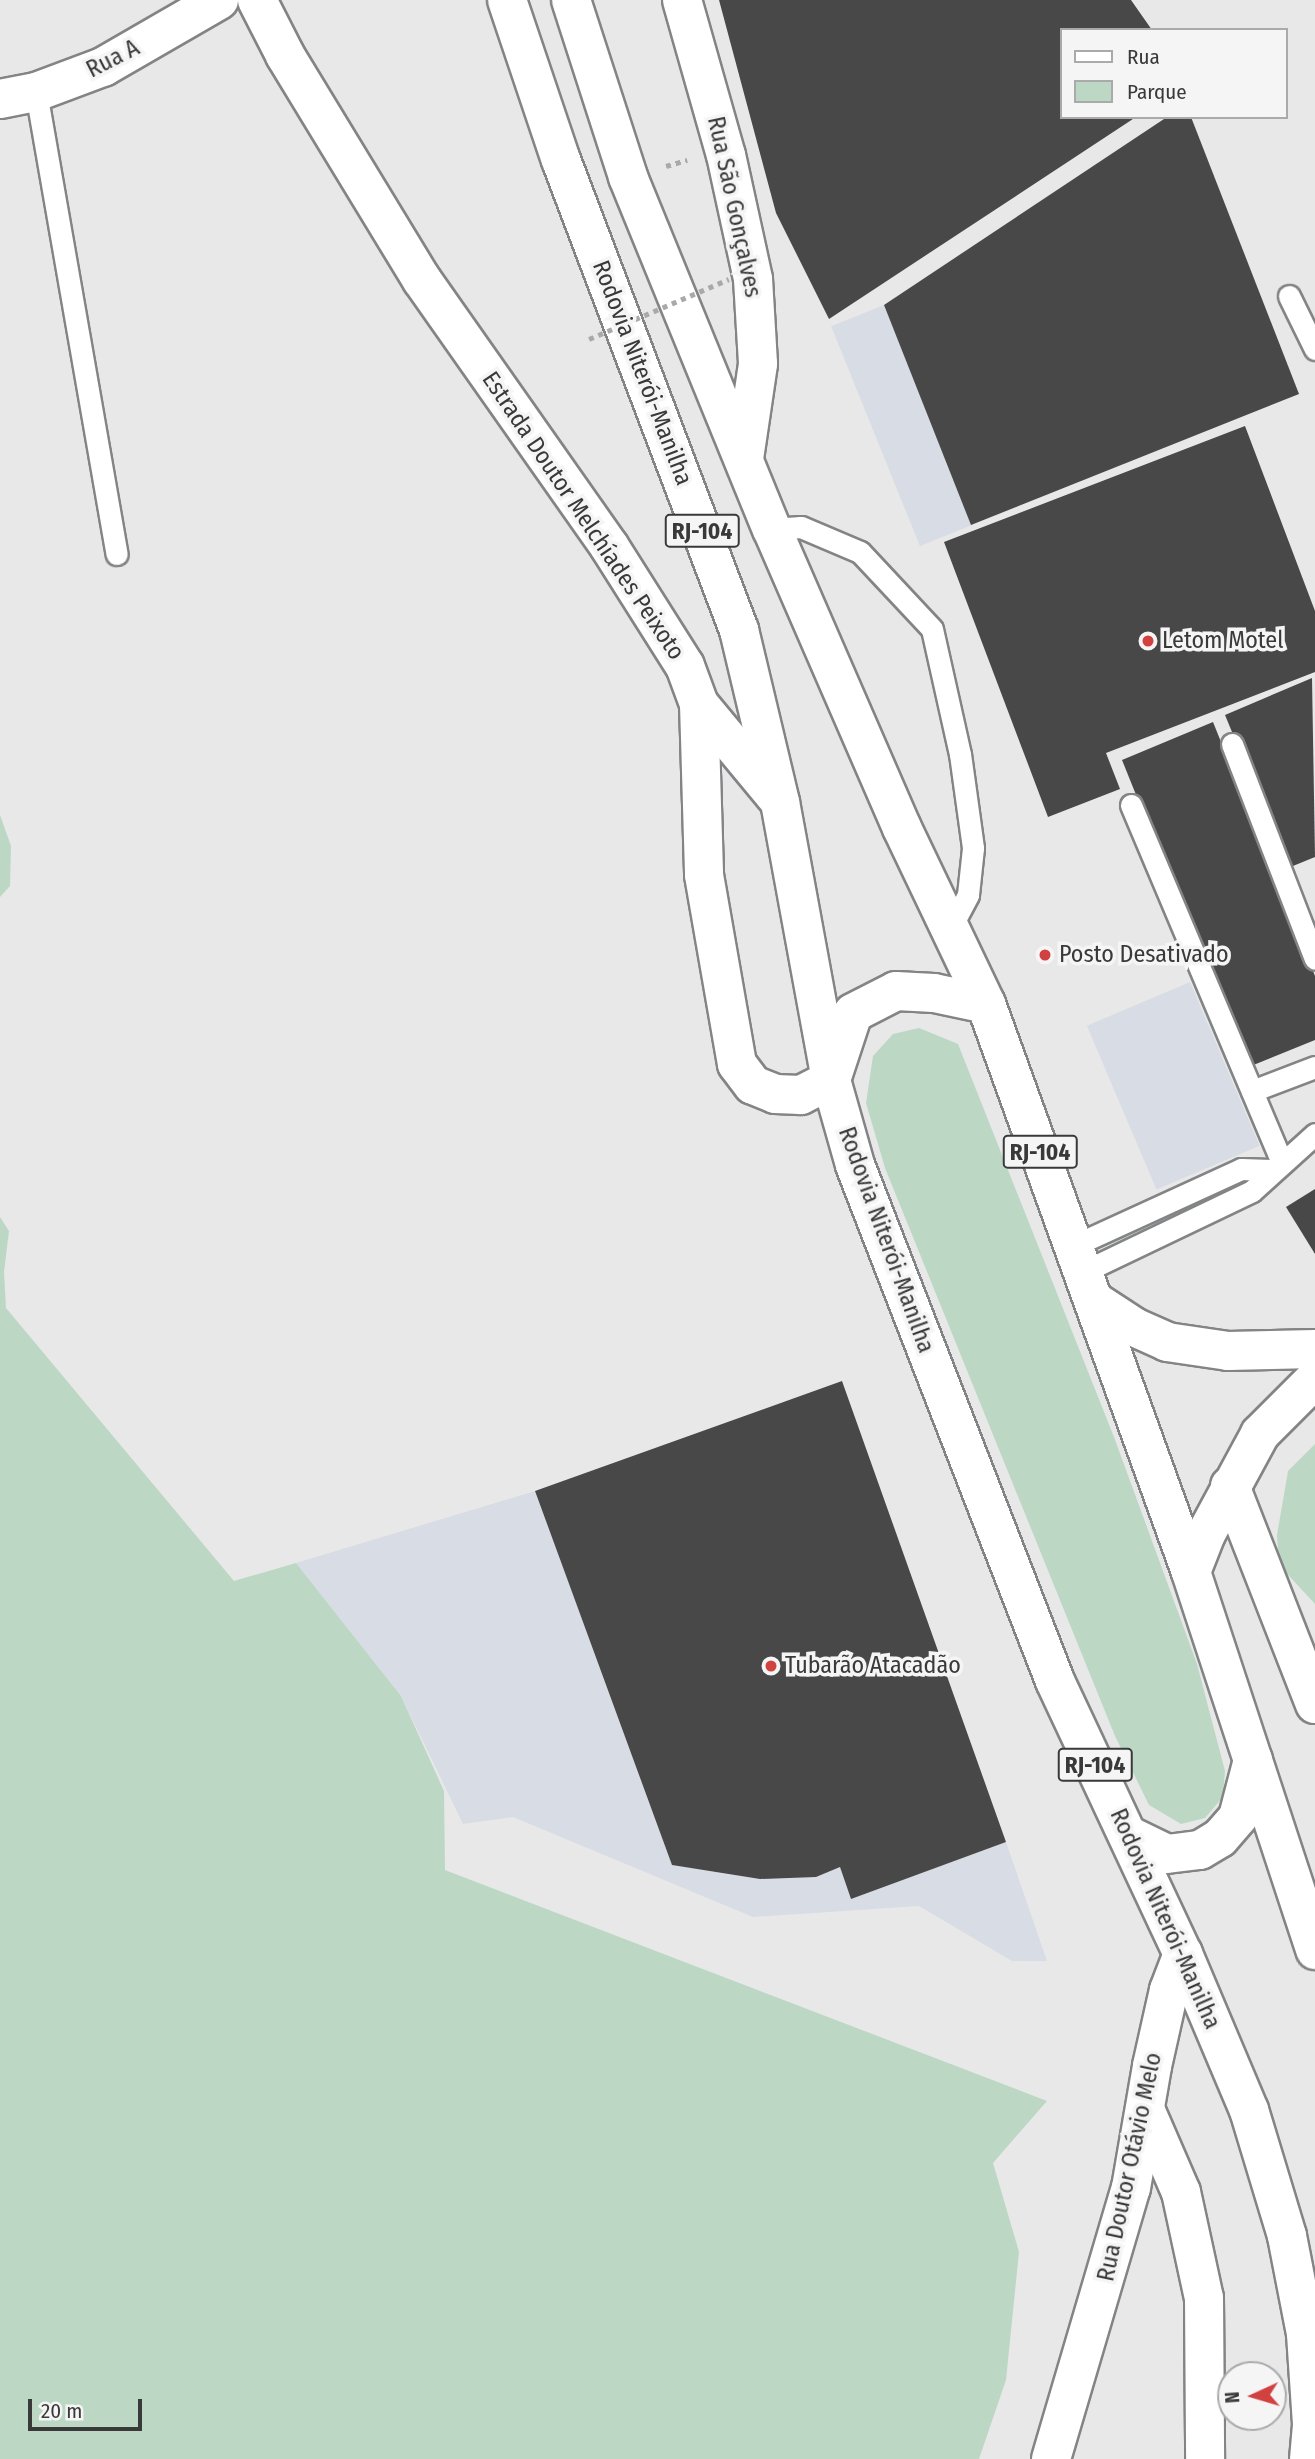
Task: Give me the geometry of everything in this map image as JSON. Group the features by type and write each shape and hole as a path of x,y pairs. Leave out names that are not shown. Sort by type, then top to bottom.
{"main road":[{"name":"Rua A","path":"18,96 103,67 219,0"},
{"name":"Estrada Doutor Melchíades Peixoto","path":"257,0 285,55 422,280 609,546 685,666 699,704 704,874 737,1064 753,1085 775,1094 801,1095 831,1080"},
{"name":"Rodovia Niterói-Manilha","path":"507,0 561,160 739,630 780,803 831,1080 855,1165 1055,1681 1183,1954 1249,2110 1287,2236 1306,2334 1312,2425 1309,2459"},
{"name":"RJ-104","path":"570,0 628,177 772,528 986,1004 1191,1572 1315,1950"},
{"name":"Rua São Gonçalves","path":"682,0 726,155 753,279 758,364 744,458"},
{"path":"699,704 780,803"},
{"path":"831,1080 853,1013 896,990 934,993 986,1004"},
{"path":"1083,1272 1134,1327 1167,1342 1228,1351 1315,1349"},
{"path":"1191,1572 1230,1486 1260,1434 1315,1378"},
{"path":"1230,1486 1315,1704"},
{"path":"1128,1835 1167,1854 1200,1850 1220,1838 1238,1816 1254,1760"},
{"name":"Rua Doutor Otávio Melo","path":"1051,2459 1100,2306 1131,2188 1169,1990 1183,1954"},
{"path":"1145,2109 1181,2192 1204,2298 1205,2459"}],"lane":[{"path":"18,96 117,554"},
{"path":"1289,296 1315,349"},
{"path":"772,528 801,527 860,552 932,629 960,754 973,848 968,895 950,929"},
{"path":"1232,744 1315,959"},
{"path":"1131,805 1252,1091 1277,1167"},
{"path":"1252,1091 1315,1067"},
{"path":"1083,1272 1252,1191 1315,1134"}],"path":[{"path":"589,339 729,279"}],"shaded area":[{"path":"884,305 973,525 920,546 831,326"},
{"path":"1190,982 1260,1146 1156,1190 1087,1026"},
{"path":"535,1491 672,1865 760,1879 840,1867 851,1899 1006,1842 1047,1961 1012,1961 919,1906 753,1917 513,1817 463,1824 401,1696 296,1563"}],"green space":[{"path":"0,815 11,846 10,886 0,897"},
{"path":"919,1028 958,1044 1114,1437 1197,1664 1225,1771 1223,1797 1205,1818 1181,1824 1149,1805 1115,1736 885,1168 866,1103 873,1056 893,1034"},
{"path":"0,1217 9,1231 4,1272 6,1308 234,1581 296,1563 401,1696 444,1791 445,1870 1047,2101 993,2163 1019,2252 1006,2380 979,2459 0,2459"},
{"path":"1315,1444 1315,1604 1279,1565 1277,1535 1288,1471"}],"building":[{"path":"719,0 1131,0 1151,28 1060,28 1060,119 1133,119 829,319 776,213"},
{"path":"1164,119 1192,119 1299,394 971,525 884,305"},
{"name":"Letom Motel","path":"1245,426 1315,611 1315,672 1106,753 1120,789 1048,817 944,542"},
{"name":"Letom Motel","path":"1312,678 1315,857 1288,868 1225,715"},
{"name":"Letom Motel","path":"1213,722 1315,976 1315,1040 1246,1068 1122,760"},
{"path":"1315,1189 1315,1254 1286,1207"},
{"name":"Tubarão Atacadão","path":"842,1381 1006,1842 851,1899 840,1867 816,1877 760,1879 672,1865 535,1491"}],"place":[{"name":"Letom Motel","path":"1148,641"},
{"name":"Posto Desativado","path":"1045,955"},
{"name":"Tubarão Atacadão","path":"771,1666"}]}
